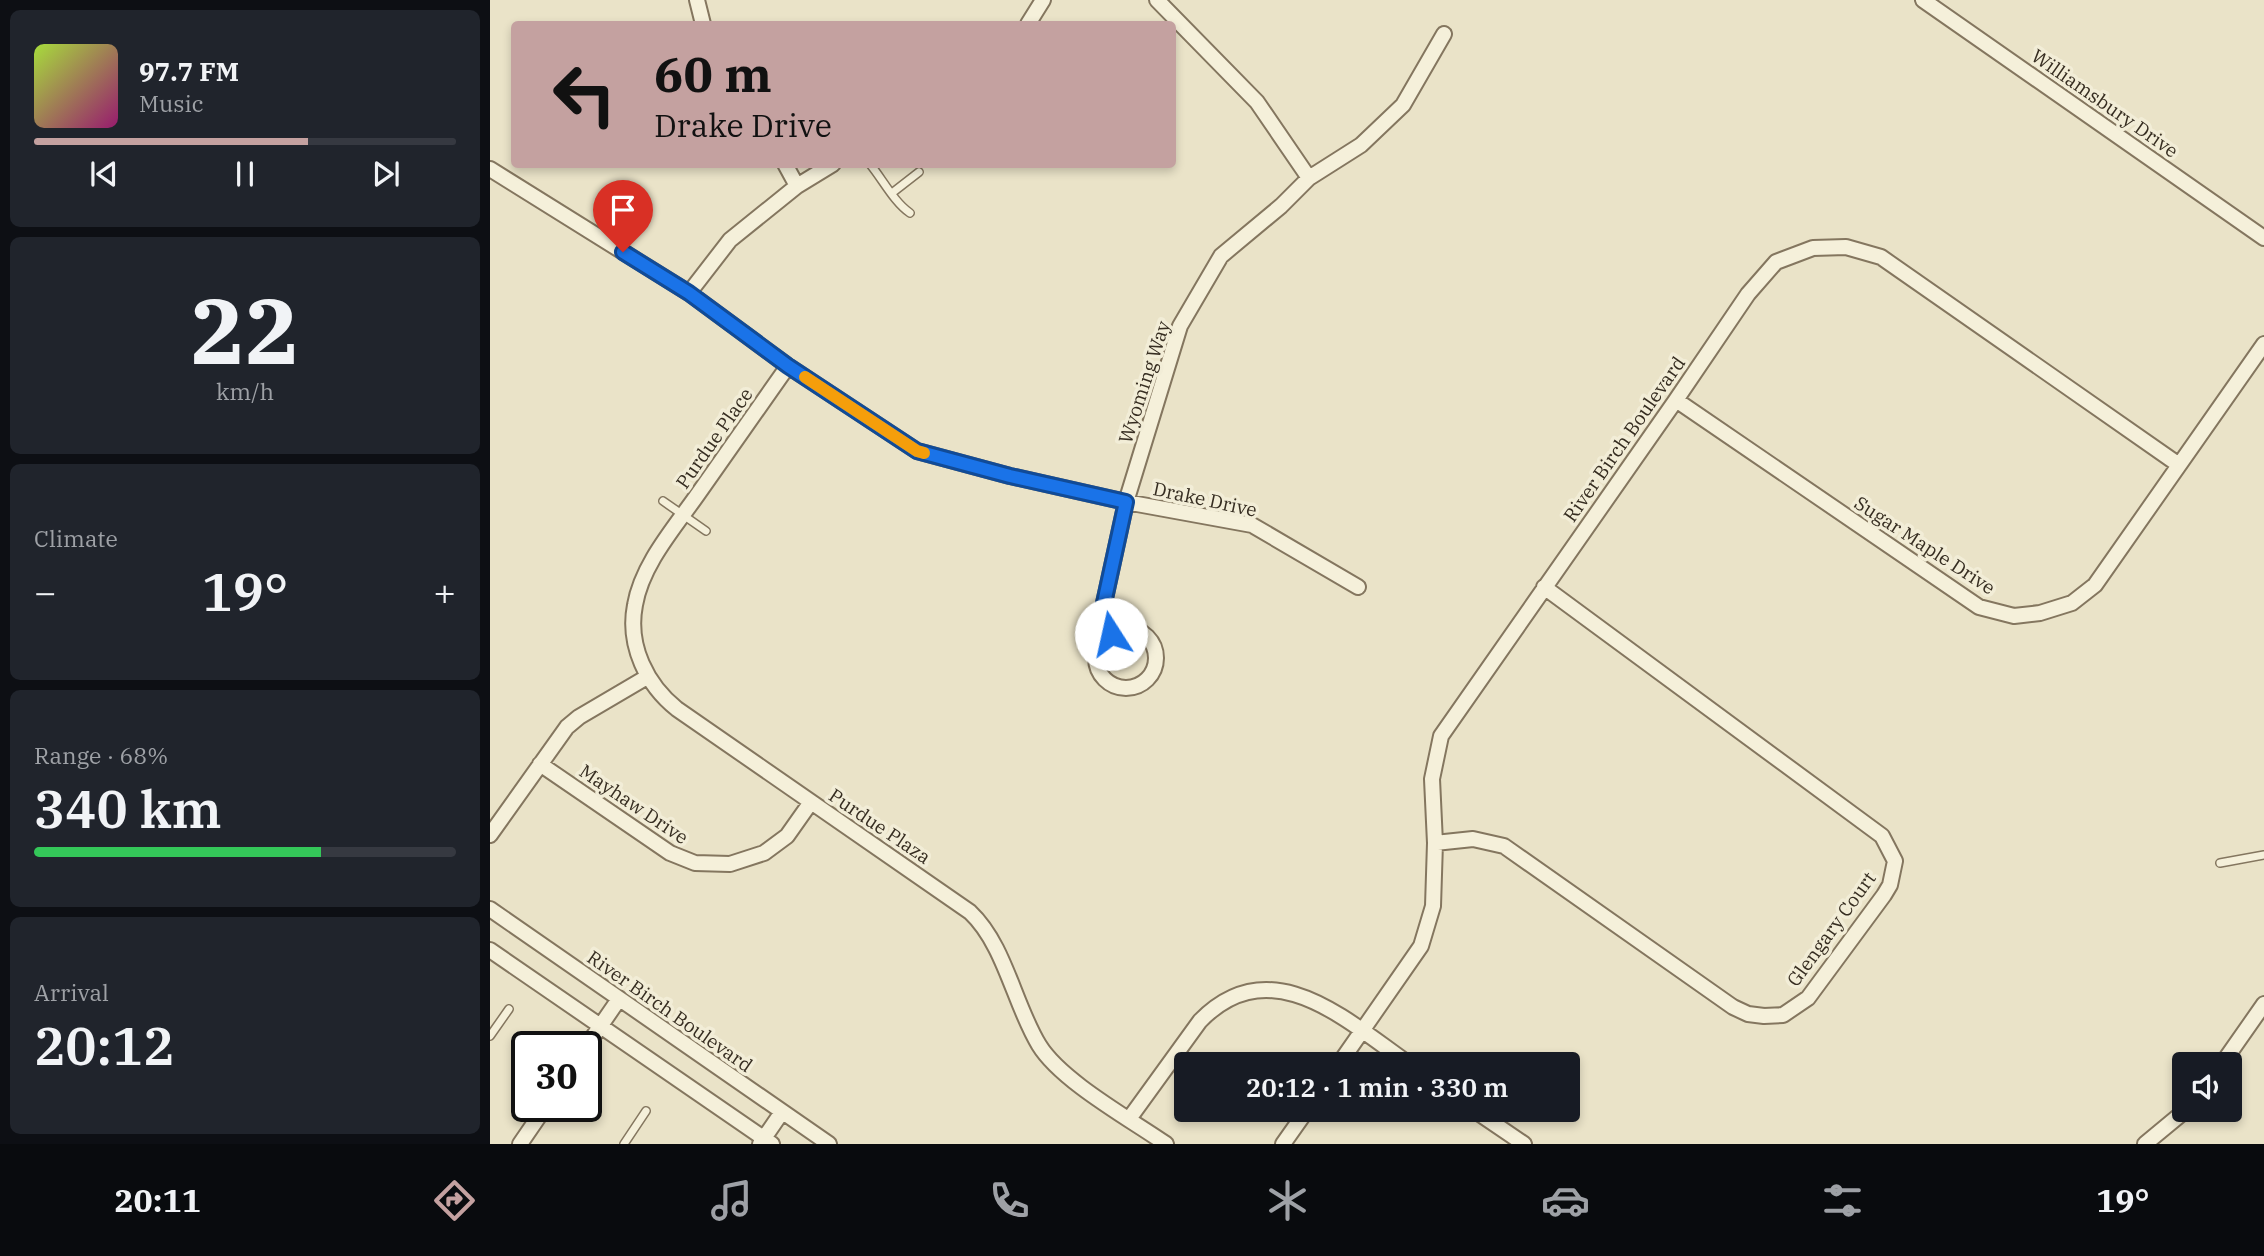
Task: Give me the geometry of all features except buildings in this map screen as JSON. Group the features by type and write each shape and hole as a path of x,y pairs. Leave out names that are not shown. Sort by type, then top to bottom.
{"street":[{"path":"697,0 702,21"},
{"path":"1030,21 1043,0"},
{"path":"1157,0 1257,102 1309,178"},
{"name":"Williamsbury Drive","path":"1923,0 2264,238"},
{"name":"Wyoming Way","path":"1111,634 1104,603 1126,502 1180,326 1222,256 1281,206 1309,178 1361,145 1403,105 1444,34"},
{"path":"787,168 797,186"},
{"path":"689,293 730,240 797,186 826,168"},
{"name":"Drake Drive","path":"490,169 689,293 788,366 917,451 1010,476 1126,502 1252,525 1359,587"},
{"name":"River Birch Boulevard","path":"1347,1052 1421,946 1433,906 1435,843 1432,779 1441,736 1748,294 1776,262 1813,248 1846,247 1881,257 2179,465"},
{"name":"Sugar Maple Drive","path":"1676,400 1979,607 2014,616 2040,613 2072,603 2095,585 2264,344"},
{"name":"Purdue Place","path":"672,531 788,366"},
{"name":"Purdue Plaza","path":"672,531 644,576 635,606 635,637 641,662 647,677 659,693 677,709 948,895 977,919 989,937 1043,1051 1066,1074 1166,1144"},
{"name":"Glengary Court","path":"1435,843 1473,839 1504,846 1733,1007 1748,1014 1764,1016 1783,1015 1808,998 1890,885 1895,861 1882,836 1544,587"},
{"path":"1125,628 1135,630 1151,642 1155,651 1154,671 1140,685 1121,688 1112,685 1099,671 1097,652 1100,643 1111,634 1125,628"},
{"path":"490,835 573,722 647,677"},
{"name":"Mayhaw Drive","path":"540,764 670,853 695,863 730,864 764,853 787,836 811,802"},
{"name":"River Birch Boulevard","path":"490,909 829,1144"},
{"path":"490,950 766,1142 782,1112"},
{"path":"1129,1119 1194,1027 1212,1010 1242,994 1271,990 1301,995 1315,1001 1392,1052"},
{"path":"597,1031 619,999"},
{"path":"2230,1052 2264,1004"},
{"path":"520,1144 535,1122"},
{"path":"1283,1144 1299,1122"},
{"path":"1492,1122 1524,1144"},
{"path":"2145,1144 2172,1122"}],"lane":[{"path":"873,168 897,203 909,214"},
{"path":"892,193 919,172"},
{"path":"663,501 706,531"},
{"path":"2220,863 2264,855"},
{"path":"490,1036 509,1009"},
{"path":"624,1144 646,1111"}],"slow traffic":[{"path":"805,377 924,453"}],"route":[{"path":"623,252 689,293 788,366 917,451 1010,476 1126,502 1104,603 1111,634"}]}
